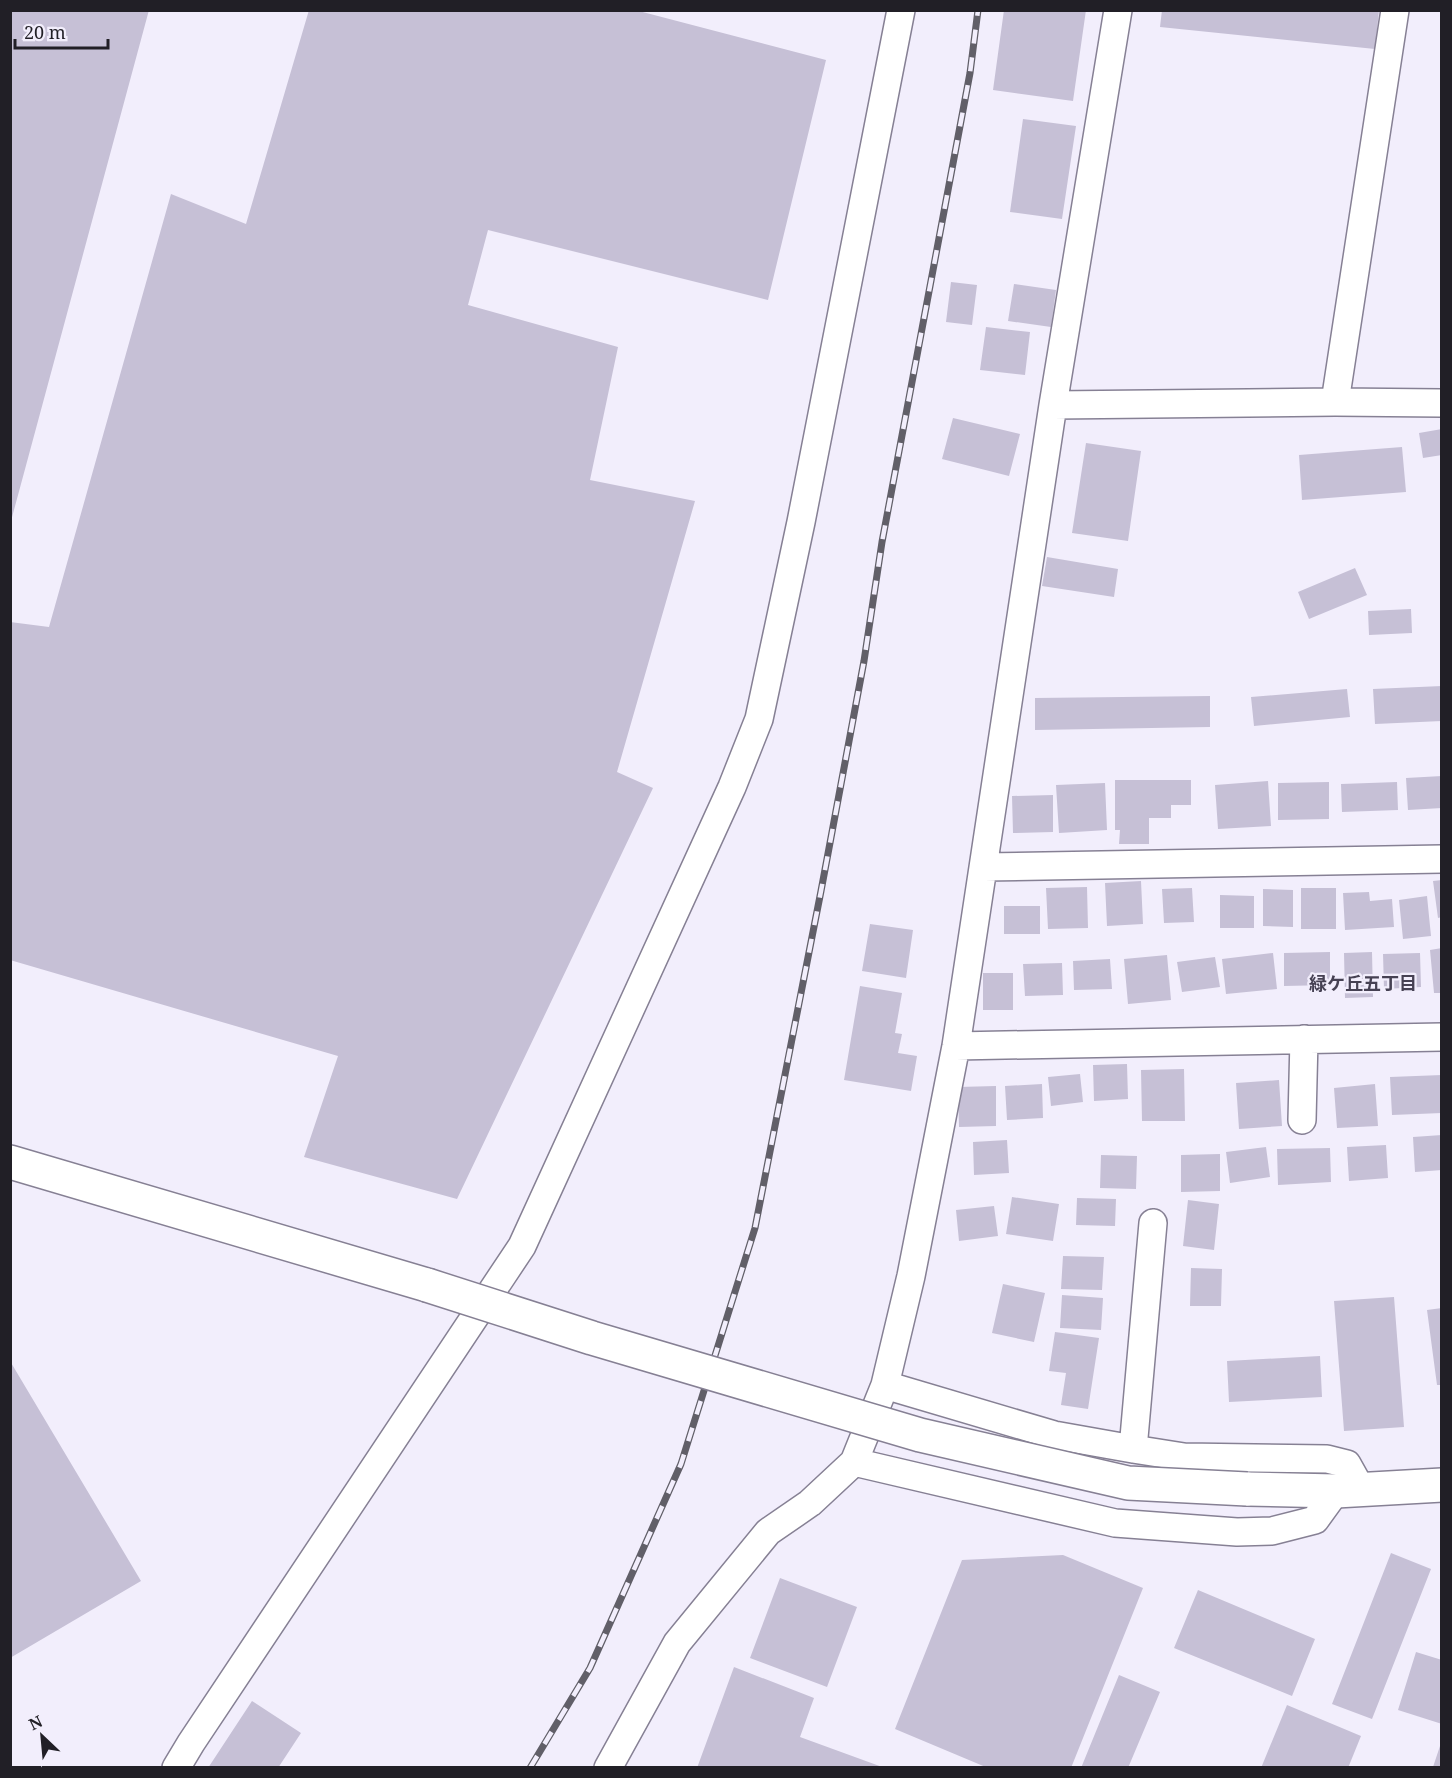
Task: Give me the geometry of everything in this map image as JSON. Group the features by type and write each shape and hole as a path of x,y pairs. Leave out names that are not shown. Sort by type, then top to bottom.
{"street":[{"path":"176,1767 522,1246 732,787 759,719 801,522 901,10"},
{"path":"608,1767 677,1643 768,1532 810,1503 854,1462 885,1385 911,1276 956,1046 1053,405 1118,10"},
{"path":"1335,402 1395,10"},
{"path":"1053,405 1442,403"},
{"path":"984,867 1442,859"},
{"path":"956,1046 1442,1037"},
{"path":"1302,1120 1304,1039"},
{"path":"10,1162 427,1285 592,1338 930,1437 1128,1483 1247,1489 1348,1490 1442,1485"},
{"path":"1133,1449 1153,1223"},
{"path":"854,1462 1115,1523 1237,1532 1272,1531 1315,1520 1348,1490 1347,1464 1327,1459 1184,1457 1133,1449 1054,1435 885,1385"}],"building":[{"path":"10,10 149,10 11,521 10,521"},
{"path":"309,10 635,10 826,60 768,300 488,230 468,305 618,347 590,480 695,501 617,772 653,788 457,1199 304,1157 338,1056 10,960 10,622 49,627 171,194 246,224"},
{"path":"1004,10 1086,10 1073,101 993,90"},
{"path":"1162,10 1379,10 1375,49 1160,27"},
{"path":"1023,119 1076,126 1062,219 1010,212"},
{"path":"951,282 977,285 972,325 946,322"},
{"path":"1014,284 1056,290 1051,327 1008,321"},
{"path":"986,327 1030,332 1025,375 980,370"},
{"path":"953,418 1020,434 1009,476 942,459"},
{"path":"1442,429 1442,455 1423,458 1419,433"},
{"path":"1086,443 1141,451 1128,541 1072,533"},
{"path":"1402,447 1406,492 1302,500 1299,455"},
{"path":"1047,557 1118,569 1114,597 1042,586"},
{"path":"1355,568 1367,595 1309,619 1298,592"},
{"path":"1411,609 1412,633 1369,635 1368,611"},
{"path":"1442,686 1442,721 1375,724 1373,689"},
{"path":"1347,689 1350,717 1254,726 1251,697"},
{"path":"1210,696 1210,727 1035,730 1035,698"},
{"path":"1442,776 1442,808 1408,810 1406,778"},
{"path":"1115,780 1191,780 1191,805 1171,805 1171,818 1149,818 1149,844 1119,844 1120,830 1115,830"},
{"path":"1268,781 1271,826 1218,829 1215,785"},
{"path":"1329,782 1329,819 1278,820 1278,783"},
{"path":"1397,782 1398,810 1342,812 1341,784"},
{"path":"1105,783 1107,830 1059,833 1056,785"},
{"path":"1053,795 1053,832 1013,833 1012,796"},
{"path":"1442,880 1442,917 1438,918 1433,881"},
{"path":"1141,881 1143,924 1107,926 1105,883"},
{"path":"1087,887 1088,928 1048,929 1046,888"},
{"path":"1192,888 1194,922 1164,923 1162,889"},
{"path":"1301,888 1336,888 1336,929 1301,929"},
{"path":"1263,889 1293,890 1293,927 1263,926"},
{"path":"1369,892 1370,901 1392,899 1394,927 1345,930 1343,893"},
{"path":"1220,895 1254,896 1254,928 1220,928"},
{"path":"1427,896 1431,936 1403,939 1399,900"},
{"path":"1004,906 1040,906 1040,934 1004,934"},
{"path":"870,924 913,930 906,978 862,971"},
{"path":"1442,948 1442,993 1434,993 1430,950"},
{"path":"1330,952 1330,985 1284,986 1284,953"},
{"path":"1372,952 1373,997 1345,998 1344,953"},
{"path":"1273,953 1277,989 1226,994 1222,959"},
{"path":"1420,953 1421,987 1384,989 1383,954"},
{"path":"1167,955 1171,1000 1128,1004 1124,959"},
{"path":"1215,957 1220,987 1182,992 1177,962"},
{"path":"1110,959 1112,989 1074,990 1073,961"},
{"path":"1062,963 1063,995 1025,996 1023,964"},
{"path":"983,973 1013,973 1013,1010 983,1010"},
{"path":"860,986 902,993 895,1033 902,1034 898,1053 917,1056 911,1091 844,1080"},
{"path":"1127,1064 1128,1099 1094,1101 1093,1065"},
{"path":"1184,1069 1185,1121 1142,1121 1141,1070"},
{"path":"1080,1074 1083,1102 1051,1106 1048,1077"},
{"path":"1442,1075 1442,1113 1392,1115 1390,1077"},
{"path":"1279,1080 1282,1126 1239,1129 1236,1083"},
{"path":"1042,1084 1043,1118 1007,1120 1005,1086"},
{"path":"1375,1084 1378,1126 1337,1128 1334,1088"},
{"path":"996,1086 996,1126 959,1127 958,1087"},
{"path":"1442,1135 1442,1170 1415,1172 1413,1137"},
{"path":"1007,1140 1009,1173 974,1175 973,1142"},
{"path":"1386,1145 1388,1178 1349,1181 1347,1147"},
{"path":"1266,1147 1270,1177 1230,1183 1226,1152"},
{"path":"1330,1148 1331,1182 1278,1185 1277,1149"},
{"path":"1220,1154 1220,1191 1181,1192 1181,1155"},
{"path":"1101,1155 1137,1156 1136,1189 1100,1188"},
{"path":"1012,1197 1059,1204 1053,1241 1006,1234"},
{"path":"1077,1198 1116,1199 1115,1226 1076,1225"},
{"path":"1188,1200 1219,1204 1214,1250 1183,1246"},
{"path":"994,1206 998,1236 959,1241 956,1210"},
{"path":"1063,1256 1104,1257 1102,1290 1061,1289"},
{"path":"1191,1268 1222,1269 1221,1306 1190,1306"},
{"path":"1003,1284 1045,1293 1034,1342 992,1333"},
{"path":"1062,1295 1103,1298 1101,1330 1060,1328"},
{"path":"1394,1297 1404,1427 1344,1431 1334,1301"},
{"path":"1442,1308 1442,1385 1437,1385 1427,1310"},
{"path":"1055,1332 1099,1338 1088,1409 1061,1405 1066,1373 1049,1371"},
{"path":"1320,1356 1322,1397 1229,1402 1227,1361"},
{"path":"10,1361 141,1581 10,1658"},
{"path":"1391,1553 1431,1569 1372,1719 1332,1704"},
{"path":"1063,1555 1143,1588 1071,1768 988,1768 895,1729 962,1560"},
{"path":"780,1578 857,1607 827,1687 750,1658"},
{"path":"1198,1590 1315,1639 1292,1696 1174,1648"},
{"path":"1416,1652 1442,1660 1442,1724 1398,1710"},
{"path":"734,1667 814,1698 800,1737 885,1768 697,1768"},
{"path":"1119,1675 1160,1692 1128,1768 1081,1768"},
{"path":"252,1701 301,1733 278,1768 208,1768"},
{"path":"1287,1705 1361,1736 1348,1768 1261,1768"},
{"path":"1441,1743 1442,1768 1435,1768 1433,1767"}],"railway":[{"path":"530,1768 590,1668 681,1464 755,1228 864,661 882,542 970,73 978,10"}],"district":[{"name":"緑ケ丘五丁目","path":"1363,983"}]}
